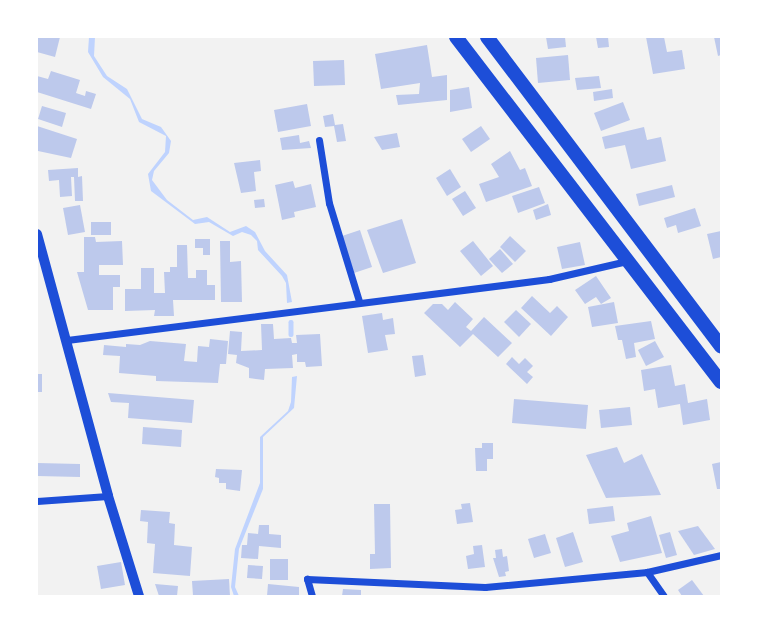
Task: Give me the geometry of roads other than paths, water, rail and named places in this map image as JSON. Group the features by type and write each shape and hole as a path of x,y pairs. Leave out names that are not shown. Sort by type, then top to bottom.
{"highway":[{"path":"456,37 721,382"},
{"path":"487,37 721,346"}],"street":[{"path":"319,140 329,203 359,301"},
{"path":"37,234 108,496 139,596"},
{"path":"67,340 549,279 629,261"},
{"path":"37,501 108,496"},
{"path":"312,596 307,579 485,587 648,572 721,555"},
{"path":"648,572 664,596"}],"water":[{"path":"89,37 95,37 94,56 107,76 127,89 142,119 161,127 171,141 169,153 154,171 152,180 167,200 193,220 207,217 230,232 246,226 255,232 265,251 287,275 292,302 287,303 286,283 282,276 258,250 257,241 251,235 242,232 233,236 209,222 195,224 151,191 148,174 165,152 166,136 139,122 130,99 103,77 88,52"},
{"path":"297,376 294,408 263,437 263,489 239,549 235,587 239,596 234,596 231,587 235,549 260,483 260,437 288,411 292,377"}],"waterway":[{"path":"291,322 291,334"}]}
